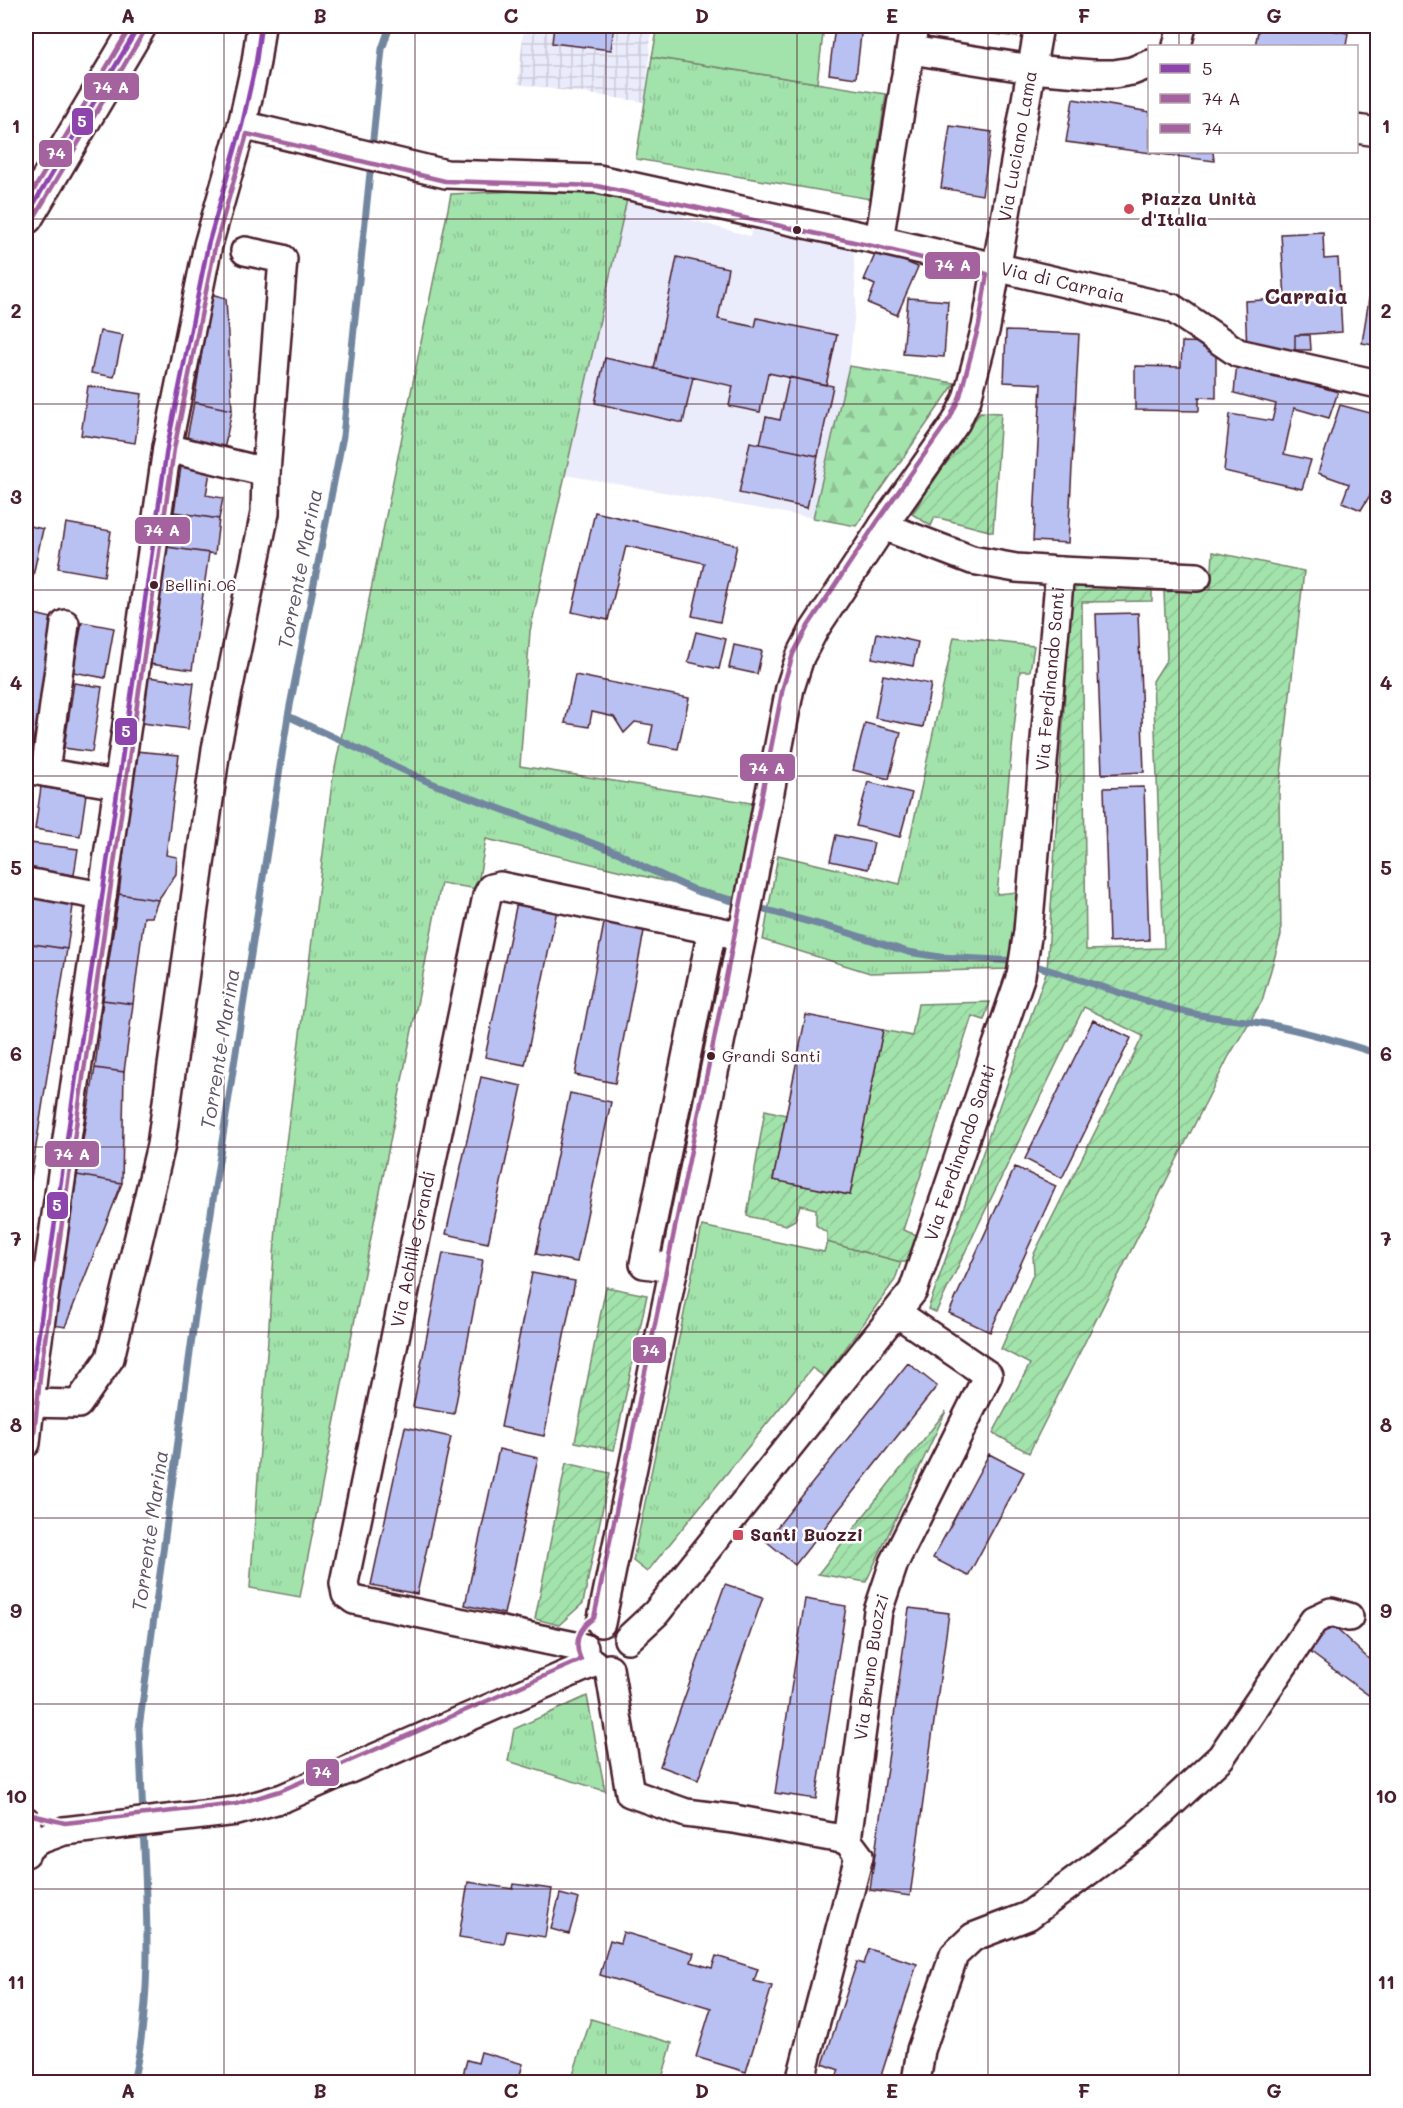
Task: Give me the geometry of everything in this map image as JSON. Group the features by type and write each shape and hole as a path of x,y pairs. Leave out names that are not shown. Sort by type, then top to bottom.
{"main road":[{"path":"26,217 140,26"}],"street":[{"path":"26,1443 28,1403 166,448 208,244 242,125 256,62 261,26"},
{"name":"Via Luciano Lama","path":"995,268 1039,26"},
{"path":"1177,45 1182,26"},
{"path":"879,240 912,38 1031,69 1114,75 1148,64"},
{"name":"Via di Carraia","path":"242,125 446,174 598,179 879,240 1172,308 1238,353 1377,384"},
{"path":"1358,129 1377,132"},
{"path":"28,1403 78,1404 110,1358 161,1145 216,749 265,513 266,472 283,259 244,251"},
{"path":"601,1623 744,926 790,688 814,630 956,422 968,399 986,327 995,268"},
{"path":"166,448 266,472"},
{"name":"Via Ferdinando Santi","path":"883,526 972,560 1016,568 1197,577"},
{"name":"Via Ferdinando Santi","path":"27,1836 237,1811 283,1798 595,1659 616,1666 627,1655 628,1639 656,1613 913,1291 1021,975 1028,931 1060,571"},
{"path":"65,624 35,771 118,784"},
{"path":"26,882 102,896"},
{"name":"Via Achille Grandi","path":"595,1659 354,1600 346,1594 344,1583 489,891 491,888 500,886 712,930 744,926"},
{"path":"674,1268 644,1264 712,930"},
{"name":"Via Bruno Buozzi","path":"800,2082 859,1856 848,1840 878,1611 894,1563 988,1375 897,1313"},
{"path":"916,2082 921,2050 954,1955 973,1937 1028,1916 1137,1835 1221,1757 1314,1620 1331,1612 1349,1617"},
{"path":"628,1639 626,1633 615,1624 601,1623 590,1630 584,1641 595,1659 630,1793 686,1813 848,1840"}],"shaded area":[{"path":"524,26 652,26 645,102 518,84"},
{"path":"628,197 684,207 684,218 750,236 755,222 853,244 856,301 849,366 813,518 565,475"}],"green space":[{"path":"658,26 824,26 817,83 652,57"},
{"path":"931,26 1018,26 1017,37"},
{"path":"652,57 886,94 870,199 636,159"},
{"path":"630,186 530,631 520,766 752,803 736,898 486,839 477,889 441,883 300,1597 250,1588 277,1214 332,783 451,194"},
{"path":"849,366 955,383 856,526 813,518"},
{"path":"980,412 1001,413 993,532 935,517 931,526 912,514"},
{"path":"1213,552 1304,571 1279,792 1281,935 1262,1001 1229,1056 1029,1453 993,1433 1030,1364 1001,1349 1034,1272 1033,1256 1143,1036 1084,1007 936,1312 928,1309 1047,970 1072,584 1152,586 1152,601 1082,602 1086,950 1164,948 1153,681 1167,659 1164,592 1211,588"},
{"path":"954,637 1034,646 1030,671 1020,671 997,894 1018,892 1008,969 870,973 763,940 778,855 900,884"},
{"path":"990,1002 984,1020 972,1016 903,1230 917,1235 909,1262 901,1262 827,1242 827,1233 816,1225 816,1209 800,1205 795,1220 786,1225 747,1216 765,1110 786,1115 773,1180 850,1195 883,1030 912,1036 918,1004"},
{"path":"702,1226 824,1252 827,1242 901,1262 895,1280 825,1377 812,1368 647,1572 633,1561"},
{"path":"606,1287 647,1295 614,1450 575,1442"},
{"path":"946,1411 866,1582 818,1574"},
{"path":"566,1463 610,1473 583,1603 559,1625 535,1619"},
{"path":"587,1696 605,1791 508,1761 514,1729"},
{"path":"591,2019 672,2043 661,2082 604,2082 573,2074"}],"building":[{"path":"554,26 614,26 611,50 552,43"},
{"path":"835,26 862,26 856,78 829,74"},
{"path":"1259,26 1307,26 1348,33 1346,45 1255,45"},
{"path":"1073,99 1148,112 1148,153 1066,142"},
{"path":"950,126 992,132 982,195 941,188"},
{"path":"1152,153 1213,153 1214,161"},
{"path":"1323,232 1324,259 1338,258 1340,296 1285,299 1281,234"},
{"path":"877,250 918,267 897,315 868,303 875,285 864,280"},
{"path":"677,257 728,268 718,319 755,327 757,318 837,335 826,385 768,373 760,412 729,406 733,386 654,369"},
{"path":"1373,274 1378,275 1378,346 1362,343"},
{"path":"211,294 226,298 232,410 194,402"},
{"path":"1340,296 1342,332 1295,335 1295,350 1247,352 1245,301"},
{"path":"908,298 948,301 944,357 903,354"},
{"path":"100,331 123,335 114,377 91,373"},
{"path":"1006,331 1079,334 1068,543 1033,541 1041,384 1004,382"},
{"path":"1295,335 1310,335 1311,350 1295,350"},
{"path":"1182,342 1216,343 1216,398 1199,397 1199,411 1135,410 1135,366 1181,367"},
{"path":"605,358 693,377 683,423 595,403"},
{"path":"1237,363 1338,392 1329,418 1294,408 1284,454 1311,460 1302,489 1224,471 1230,414 1272,421 1276,404 1234,393"},
{"path":"789,377 833,386 818,456 760,444 766,417 780,420"},
{"path":"88,386 142,394 135,443 81,435"},
{"path":"194,402 232,410 224,450 186,443"},
{"path":"1340,405 1378,415 1378,477 1361,510 1342,502 1349,484 1318,473"},
{"path":"750,442 818,456 807,508 739,493"},
{"path":"182,461 211,466 206,495 223,498 219,519 174,512"},
{"path":"174,512 219,519 215,554 167,547"},
{"path":"595,512 737,545 720,622 692,616 704,563 626,546 608,620 572,612"},
{"path":"66,523 111,531 104,576 58,568"},
{"path":"26,525 43,529 31,585 26,584"},
{"path":"167,547 209,553 192,670 150,664"},
{"path":"26,612 60,620 31,749 26,748"},
{"path":"1138,613 1144,772 1102,774 1096,614"},
{"path":"82,622 114,628 105,678 73,672"},
{"path":"696,632 726,639 719,669 688,662"},
{"path":"877,633 918,642 913,666 872,658"},
{"path":"734,645 762,651 757,674 729,668"},
{"path":"575,675 689,698 678,749 649,744 653,725 635,722 624,733 614,717 592,712 589,727 565,723"},
{"path":"883,675 931,684 923,727 875,718"},
{"path":"148,677 194,683 188,729 142,723"},
{"path":"74,683 102,687 92,752 64,748"},
{"path":"865,723 901,732 889,779 853,770"},
{"path":"135,751 179,755 166,855 177,857 176,874 158,900 119,894"},
{"path":"868,782 912,793 900,837 856,826"},
{"path":"41,787 86,794 80,836 35,829"},
{"path":"1144,787 1149,940 1109,942 1104,788"},
{"path":"836,835 874,843 868,869 830,861"},
{"path":"30,843 78,849 74,875 26,868"},
{"path":"26,893 74,899 67,949 26,943 29,915 26,915"},
{"path":"119,894 158,900 152,917 144,917 133,1004 103,1000"},
{"path":"517,902 557,910 525,1065 485,1057"},
{"path":"605,918 645,926 615,1083 575,1075"},
{"path":"26,943 67,949 28,1197 26,1197"},
{"path":"103,1000 133,1004 124,1072 95,1068"},
{"path":"806,1015 883,1030 850,1195 773,1180"},
{"path":"1093,1020 1131,1038 1062,1178 1025,1159"},
{"path":"95,1068 124,1072 122,1183 77,1175"},
{"path":"481,1077 522,1086 488,1243 446,1234"},
{"path":"570,1093 611,1102 577,1262 536,1254"},
{"path":"1015,1167 1056,1186 990,1332 949,1313"},
{"path":"77,1175 122,1183 65,1327 54,1325"},
{"path":"443,1253 483,1260 454,1414 413,1407"},
{"path":"532,1273 575,1281 544,1436 501,1427"},
{"path":"908,1363 937,1386 795,1565 766,1541"},
{"path":"405,1427 451,1437 417,1594 371,1585"},
{"path":"499,1449 538,1458 504,1614 465,1605"},
{"path":"989,1454 1024,1472 968,1576 933,1558"},
{"path":"725,1584 763,1597 698,1780 660,1766"},
{"path":"805,1599 846,1606 816,1799 775,1793"},
{"path":"909,1608 949,1613 910,1896 870,1890"},
{"path":"1328,1621 1373,1663 1378,1657 1378,1702 1303,1647"},
{"path":"468,1882 513,1889 514,1884 552,1889 545,1937 507,1931 504,1944 459,1937"},
{"path":"560,1894 579,1899 569,1934 551,1929"},
{"path":"623,1932 694,1953 691,1962 712,1968 716,1956 758,1969 754,1981 772,1986 746,2072 696,2057 711,2008 600,1975 610,1940 620,1943"},
{"path":"869,1949 917,1964 879,2082 834,2082 839,2070 823,2064 857,1962 864,1964"},
{"path":"481,2052 523,2064 518,2082 461,2082 467,2060 478,2063"}],"waterway":[{"name":"Torrente Marina","path":"372,149 382,49 390,26"},
{"name":"Torrente Marina","path":"143,1817 139,1728 195,1316 288,716 343,436 371,163"},
{"path":"288,716 431,783 619,853 696,891 744,904"},
{"path":"755,907 843,931 908,952 940,957 1019,961"},
{"path":"1029,964 1186,1012 1281,1027 1378,1054"},
{"name":"Torrente Marina","path":"133,2082 144,2019 146,1988 147,1924 143,1828"}],"transit line":[{"name":"74","path":"26,203 131,26"},
{"name":"5","path":"26,217 139,26"},
{"name":"5","path":"26,1443 34,1367 167,448 208,245 242,125 256,62 261,26"},
{"path":"32,221 145,30"},
{"path":"33,1444 41,1368 174,449 215,247 247,134 445,181 597,186 877,247 987,274 979,325 960,396 950,418 877,522 808,626 793,654 783,687 711,1055"},
{"name":"74","path":"28,1814 65,1823 236,1804 280,1791 581,1660 578,1648 579,1636 594,1618 711,1054"}],"place":[{"name":"Piazza Unità d'Italia","path":"1129,209"},
{"name":"Bellini 06","path":"154,585"},
{"name":"Grandi Santi","path":"711,1056"},
{"name":"Santi Buozzi","path":"738,1535"}],"district":[{"name":"Carraia","path":"1306,297"}]}
